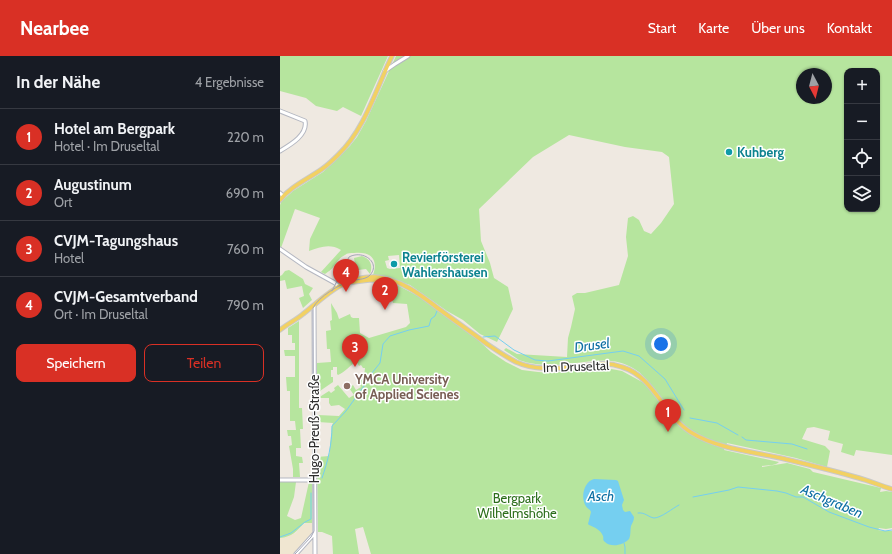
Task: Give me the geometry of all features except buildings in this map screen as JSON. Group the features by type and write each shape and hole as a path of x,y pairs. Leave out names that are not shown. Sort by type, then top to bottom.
{"main road":[{"path":"281,196 324,168 352,139 364,120 392,56"},
{"name":"Im Druseltal","path":"280,328 300,316 338,286 347,282 358,278 374,277 394,281 414,291 495,349 516,362 533,367 553,369 598,363 610,363 624,367 635,373 646,382 673,417 684,428 705,440 827,469 892,489"}],"street":[{"path":"385,72 408,56"},
{"path":"280,111 305,121 306,123 300,137 280,152"},
{"path":"280,249 338,286"},
{"name":"Hugo-Preuß-Straße","path":"314,305 315,554"},
{"path":"280,480 314,480"},
{"path":"296,554 313,537 314,533"}],"shaded area":[{"path":"304,523 312,523 312,532 310,536 293,554 280,554 280,538 296,533"}],"green space":[{"path":"280,56 388,56 361,116 343,107 337,111 316,106 306,98 280,91"},
{"name":"Bergpark Wilhelmshöhe","path":"396,56 892,56 892,455 856,450 854,456 841,452 843,444 828,440 830,431 814,427 807,428 802,439 825,446 830,451 827,467 796,458 727,443 724,450 779,462 762,467 787,463 810,469 813,472 881,488 880,492 892,492 892,528 879,528 878,530 892,531 892,554 371,554 363,527 355,529 359,554 333,554 332,536 318,532 317,457 329,456 333,423 318,422 318,415 339,416 345,409 339,405 331,406 329,403 329,398 318,398 329,391 331,393 338,385 349,398 354,395 349,388 353,385 356,390 361,387 357,382 364,378 365,368 361,365 359,366 356,361 338,375 337,367 333,367 333,370 331,370 331,377 333,377 333,382 317,393 317,363 331,362 330,349 327,349 326,331 331,330 331,303 339,319 350,314 353,318 359,318 360,333 369,338 406,327 410,323 407,304 393,303 389,288 379,284 379,282 397,285 418,296 477,339 491,352 522,370 553,373 601,367 622,371 644,383 647,380 639,372 626,365 616,362 595,361 553,365 540,364 519,360 504,350 506,348 517,354 567,357 568,338 575,309 572,296 577,293 585,293 619,285 628,256 626,237 628,218 633,216 639,220 644,231 651,234 661,223 674,204 669,157 662,152 625,147 569,135 533,157 479,209 481,241 494,278 508,287 513,309 497,342 480,334 463,320 447,311 410,285 389,278 373,275 375,269 374,260 365,253 347,254 340,258 325,274 321,272 341,250 329,246 309,251 310,239 320,218 295,209 281,248 280,247 281,202 293,191 323,172 349,147 357,137","holes":["399,255 400,268 387,268 385,261 389,260 388,256"]},
{"path":"362,256 370,263 370,274 366,269 351,271 355,264 354,258"},
{"path":"289,270 303,279 305,284 313,288 309,294 312,300 303,308 299,298 304,296 302,286 287,289 285,280 280,281 280,276 285,271"},
{"path":"299,321 299,408 302,408 303,429 300,429 301,448 296,448 296,456 302,457 303,463 299,463 300,477 293,477 289,446 292,445 291,436 288,436 287,430 296,430 295,421 290,421 290,391 287,391 286,377 295,377 295,356 285,356 284,350 295,350 295,343 292,343 292,335 288,335 288,328"},
{"path":"280,482 296,482 294,497 287,516 295,520 301,518 309,482 312,482 312,523 304,523 291,535 280,538"}],"water":[{"name":"Asch","path":"594,479 618,481 624,500 622,505 623,510 625,512 630,511 634,517 630,537 624,543 617,545 608,544 604,540 601,532 588,524 591,512 584,503 583,493 587,484"}],"waterway":[{"name":"Drusel","path":"322,478 329,452 332,426 346,411 380,363 383,344 390,336 429,326 431,319 435,316 437,311"},
{"name":"Drusel","path":"483,337 495,336 514,350 535,360 548,361 623,351 639,356 665,379 684,410"},
{"name":"Drusel","path":"690,418 717,423 738,435"},
{"name":"Drusel","path":"742,437 746,440 792,444 807,449"},
{"name":"Aschgraben","path":"693,497 738,487 777,491 796,497 803,497 829,512 869,527 885,531 892,530"},
{"name":"Drusel","path":"280,537 291,533 311,519 311,493"},
{"name":"Aschgraben","path":"638,513 643,513 650,517 657,518 679,505"},
{"path":"624,543 625,554"}],"tram line":[{"path":"295,554 311,537 314,531 313,308 324,295 330,292 335,288 353,280 369,276 373,267 370,259 360,255 349,257 332,291"}],"place":[{"name":"Kuhberg","path":"729,152"},
{"name":"Revierförsterei Wahlershausen","path":"394,264"},
{"name":"CVJM-Gesamtverband","path":"346,292"},
{"name":"Augustinum","path":"385,310"},
{"name":"CVJM-Tagungshaus","path":"355,367"},
{"name":"YMCA University of Applied Scienes","path":"347,386"},
{"name":"Hotel am Bergpark","path":"668,432"}]}
